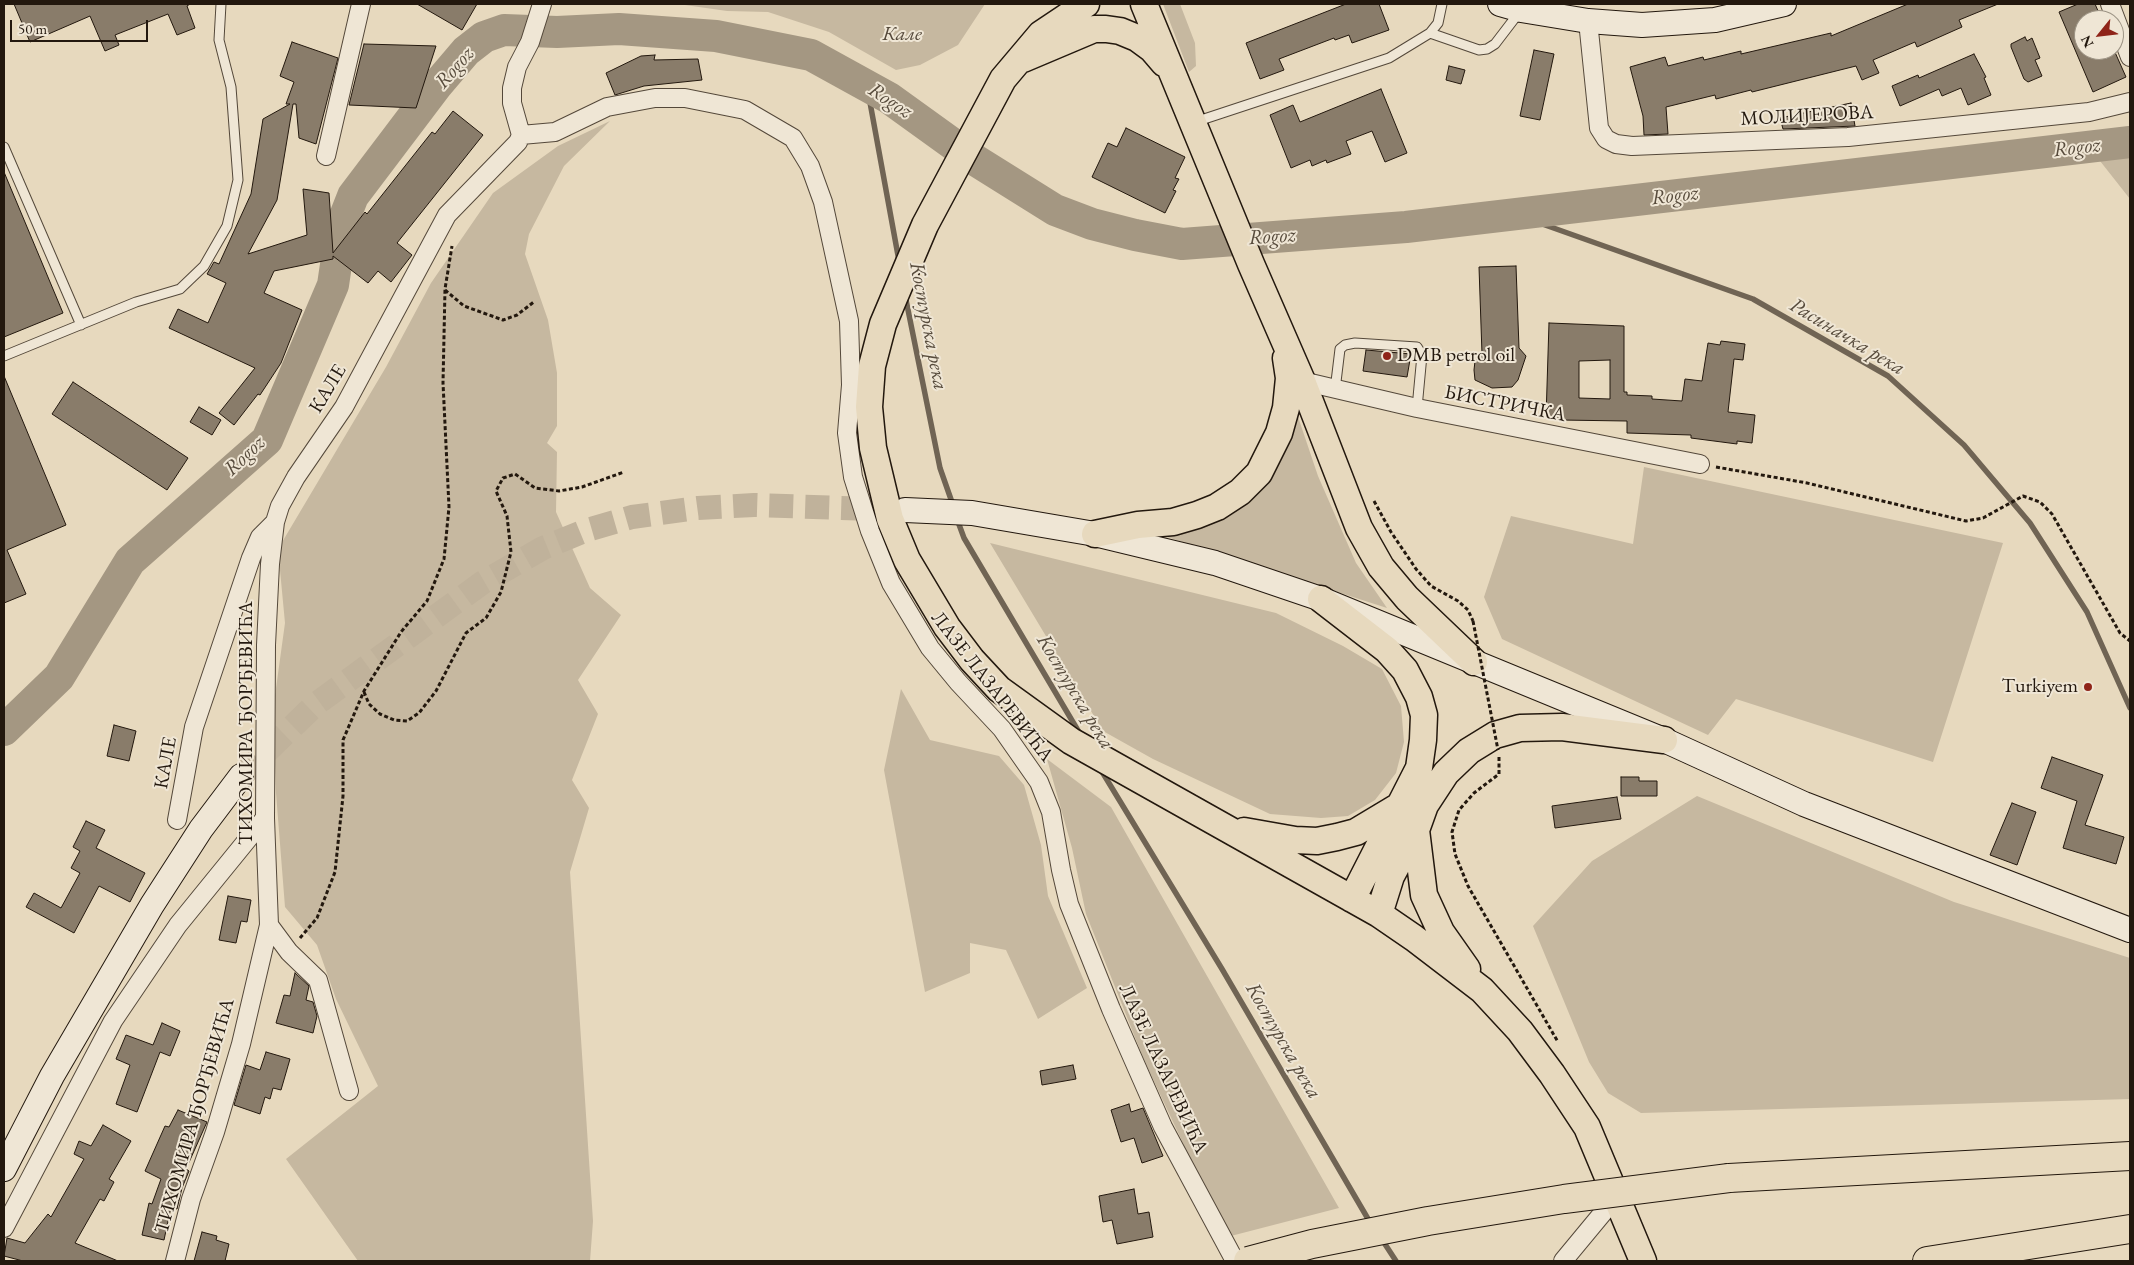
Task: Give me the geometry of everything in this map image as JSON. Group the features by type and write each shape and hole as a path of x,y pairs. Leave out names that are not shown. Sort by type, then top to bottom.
{"highway":[{"path":"1248,1261 1312,1244 1428,1221 1564,1199 1729,1178 2130,1156"},
{"path":"1927,1261 2130,1229"}],"main road":[{"path":"1015,62 1094,29 1130,12 1138,4"},
{"path":"1144,4 1250,264 1302,381 1359,528 1382,567 1408,598 1474,662"},
{"path":"1510,7 1588,21 1642,25 1716,20 1784,4"},
{"path":"1082,5 1041,34 1015,62 980,118 924,225 883,324 872,366 869,407 873,448 890,519 906,560 946,627 972,660 999,689 1070,741 1379,914 1482,990"},
{"path":"1094,29 1120,31 1137,38 1152,49 1171,70"},
{"path":"1095,534 1138,525 1173,522 1198,515 1217,507 1240,492 1258,472 1279,433 1286,408 1289,378 1282,335"},
{"path":"914,510 972,513 1095,534 1214,563 1321,599 1664,740 1804,804 2130,930"},
{"path":"1321,599 1387,650 1406,670 1419,697 1424,715 1419,768 1352,898"},
{"path":"1379,914 1391,876 1416,830 1425,805 1446,773 1469,751 1495,735 1520,728 1562,727 1664,740"},
{"path":"4,1169 29,1118 152,906 201,829 241,776"},
{"path":"1224,828 1295,840 1318,841 1356,832 1402,804"},
{"path":"1416,830 1424,895 1441,932 1482,990 1520,1031 1557,1081 1587,1127 1643,1261"}],"street":[{"path":"326,156 361,4"},
{"path":"521,135 512,104 512,88 517,67 530,42 542,4"},
{"path":"2110,4 2130,57"},
{"name":"МОЛИЈЕРОВА","path":"1588,21 1599,128 1606,138 1616,144 1632,146 1848,137 2089,112 2130,102"},
{"name":"ЛАЗЕ ЛАЗАРЕВИЋА","path":"521,135 555,132 607,108 655,98 685,98 745,110 793,138 810,166 824,202 849,320 851,385 847,433 853,477 870,532 891,583 930,648 958,682 1002,729 1039,782 1051,812 1069,904 1111,1009 1163,1128 1235,1261"},
{"name":"КАЛЕ","path":"177,820 194,727 251,558 260,537 275,522 280,506 296,477 344,406 447,215 518,142 521,135"},
{"name":"БИСТРИЧКА","path":"1302,381 1417,408 1700,464"},
{"name":"ТИХОМИРА ЂОРЂЕВИЋА","path":"175,1261 191,1199 241,1044 269,925 266,818 266,645 270,564 275,522"},
{"path":"4,1228 114,1021 178,925 266,818"},
{"path":"269,925 289,952 318,980 349,1091"},
{"path":"1563,1261 1616,1197"}],"lane":[{"path":"4,356 136,302 180,289 204,266 227,226 238,180 231,87 219,40 221,4"},
{"path":"1192,123 1389,58 1430,33 1438,23 1442,4"},
{"path":"1430,33 1479,50 1487,49 1495,44 1510,7"},
{"path":"4,147 82,325"},
{"path":"1335,390 1340,349 1345,345 1355,343 1417,347 1422,355 1417,408"}],"path":[{"path":"289,952 317,918 335,872 343,796 343,740 364,691 401,632 427,602 444,559 449,506 443,383 445,289 453,239"},
{"path":"445,289 464,306 503,320 517,315 535,301"},
{"path":"1700,464 1807,483 1966,521 1983,518 1995,513 2023,496 2040,502 2052,514 2120,633 2130,641"},
{"path":"364,691 369,704 380,714 394,720 408,721 419,714 436,691 466,634 486,618 502,592 511,552 507,516 496,491 503,478 515,474 535,488 559,491 582,487 624,472"},
{"path":"1372,498 1391,532 1416,569 1431,586 1458,601 1468,610 1473,621 1498,750 1499,774 1474,793 1459,810 1452,832 1455,854 1468,886 1560,1045"}],"green space":[{"name":"Кале","path":"678,4 985,4 958,45 920,65 896,70 829,32 768,12 727,11"},
{"path":"1163,4 1180,4 1195,43 1196,66 1189,72"},
{"path":"610,121 564,166 529,234 525,254 548,320 557,373 557,426 547,443 557,452 556,512 590,588 621,615 578,680 598,714 572,780 589,808 570,872 593,1221 590,1261 358,1261 286,1159 378,1086 336,999 317,945 285,907 276,793 273,710 285,623 278,549 386,367 431,283 493,193 558,146"},
{"path":"2130,142 2130,199 2089,147"},
{"path":"1292,399 1318,476 1356,563 1387,608 1164,536 1236,504"},
{"path":"1644,467 2003,543 1933,762 1736,699 1708,735 1502,639 1484,597 1511,516 1633,544"},
{"path":"990,543 1276,613 1343,646 1382,669 1401,706 1404,742 1396,773 1375,800 1348,816 1321,818 1270,814 1153,759 1103,731"},
{"path":"901,689 930,740 999,756 1024,785 1041,845 1048,896 1087,988 1038,1019 1006,950 970,943 970,973 925,992 884,770"},
{"path":"1047,759 1111,807 1339,1208 1227,1237 1144,1060 1086,914 1072,848"},
{"path":"1697,796 1954,902 2130,958 2130,1099 1641,1113 1608,1093 1589,1062 1533,926 1592,861"}],"building":[{"path":"14,4 190,4 187,6 195,28 177,35 168,14 115,35 119,45 105,51 90,16 30,42"},
{"path":"417,4 477,4 462,30"},
{"path":"1346,4 1379,4 1389,30 1352,43 1349,35 1335,40 1334,38 1279,59 1284,70 1260,79 1246,43"},
{"path":"1908,4 1998,4 1959,20 1962,27 1917,47 1915,42 1873,60 1879,73 1862,80 1856,66 1752,92 1751,90 1716,99 1715,95 1666,107 1668,134 1644,135 1643,116 1630,67 1665,57 1668,66 1703,57 1704,60 1741,51 1741,54 1831,33 1831,36"},
{"path":"2078,4 2095,4 2098,10 2074,10 2074,47 2059,12"},
{"path":"2025,37 2027,41 2032,38 2040,58 2035,60 2042,76 2028,82 2024,79 2011,47 2011,44"},
{"path":"292,42 338,58 316,144 299,138 296,104 293,104 277,200 248,254 307,235 303,189 329,193 333,253 365,212 367,214 432,132 435,134 453,111 483,135 397,243 412,255 391,282 378,271 368,283 333,256 333,259 274,271 264,293 302,310 281,363 260,395 258,394 234,425 219,413 255,368 169,328 178,309 208,323 226,283 207,274 214,262 219,264 251,194 263,119 290,104 286,104 294,82 280,76"},
{"path":"364,44 436,46 416,108 349,105"},
{"path":"1534,50 1554,54 1540,120 1520,116"},
{"path":"1974,54 1986,77 1984,78 1991,95 1968,105 1961,88 1942,96 1939,89 1900,106 1892,86 1918,75 1919,78"},
{"path":"655,55 654,60 698,59 702,80 644,86 615,95 606,73 641,56"},
{"path":"2079,60 2118,60 2126,77 2093,92"},
{"path":"1449,66 1465,70 1461,84 1446,80"},
{"path":"1381,89 1407,153 1385,162 1372,131 1346,141 1351,154 1327,163 1326,160 1312,166 1310,160 1291,168 1270,115 1293,105 1300,122"},
{"path":"1851,103 1855,126 1783,129 1780,118"},
{"path":"1126,128 1185,157 1175,178 1179,179 1173,190 1176,191 1165,213 1092,177 1108,143 1117,147"},
{"path":"4,172 63,313 4,337"},
{"path":"1516,266 1519,348 1526,356 1518,380 1512,387 1492,388 1475,380 1475,361 1482,354 1479,267"},
{"path":"1549,323 1624,326 1624,392 1627,392 1627,395 1652,396 1652,399 1682,401 1685,379 1702,381 1708,343 1720,345 1721,341 1745,344 1743,360 1734,359 1728,412 1755,415 1752,443 1737,441 1737,444 1691,438 1691,435 1627,433 1627,421 1546,418","holes":["1610,360 1610,399 1579,398 1579,361"]},
{"path":"1366,350 1411,354 1407,377 1363,371"},
{"path":"4,376 66,525 7,550 26,594 4,603"},
{"path":"73,382 188,458 167,490 52,414"},
{"path":"199,407 221,420 212,435 190,422"},
{"path":"114,725 136,731 129,761 107,756"},
{"path":"2052,757 2103,775 2085,825 2124,837 2116,864 2063,848 2077,801 2041,788"},
{"path":"1621,777 1639,777 1639,781 1657,781 1657,796 1621,796"},
{"path":"1617,797 1621,819 1555,828 1552,806"},
{"path":"2012,803 2036,812 2017,865 1990,855"},
{"path":"86,821 105,830 96,848 145,873 130,902 99,886 74,933 26,907 34,893 61,908 80,873 71,868 80,851 73,847"},
{"path":"228,896 251,900 247,922 241,921 236,943 219,940"},
{"path":"295,973 309,986 306,1000 313,1002 317,1016 313,1033 276,1023 284,995 290,996"},
{"path":"162,1023 180,1031 170,1056 160,1052 137,1112 116,1104 130,1065 116,1059 126,1035 153,1045"},
{"path":"266,1052 290,1059 281,1090 273,1088 270,1099 265,1097 260,1114 234,1105 246,1065 260,1070"},
{"path":"1073,1065 1076,1079 1042,1085 1040,1071"},
{"path":"1129,1104 1131,1112 1143,1108 1163,1156 1142,1163 1134,1138 1121,1142 1111,1110"},
{"path":"178,1110 207,1122 186,1169 189,1171 182,1188 177,1209 171,1207 164,1240 142,1235 149,1203 152,1204 161,1179 145,1171 165,1126 169,1127"},
{"path":"103,1125 131,1141 109,1179 114,1182 104,1201 100,1199 75,1243 118,1261 23,1261 4,1256 7,1238 25,1243 48,1214 51,1217 84,1159 74,1154 79,1141 91,1146"},
{"path":"1134,1189 1138,1214 1149,1212 1153,1237 1117,1244 1112,1220 1103,1222 1099,1196"},
{"path":"202,1232 217,1236 216,1240 229,1244 225,1261 194,1261"}],"waterway":[{"name":"Rogoz","path":"4,730 59,677 130,561 267,440 333,285 342,224 353,196 437,85 466,51 484,37 504,30 557,32 619,29 716,36 811,55 889,98 975,160 1055,210 1092,224 1182,244 1406,227 2130,142"},
{"name":"Костурска река","path":"867,86 899,261"},
{"name":"Расиначка река","path":"1517,215 1753,299 1888,376 1964,445 2030,523 2087,612 2130,708"},
{"name":"Костурска река","path":"905,295 940,468 954,508"},
{"name":"Костурска река","path":"957,519 964,538 1080,734"},
{"name":"Костурска река","path":"1101,770 1222,969 1371,1224"},
{"name":"Костурска река","path":"1381,1238 1396,1261"}],"tunnel":[{"path":"241,776 316,704 482,583 543,548 587,530 632,517 698,508 754,505 905,510"}],"place":[{"name":"DMB petrol oil","path":"1387,356"},
{"name":"Turkiyem","path":"2088,687"}]}
